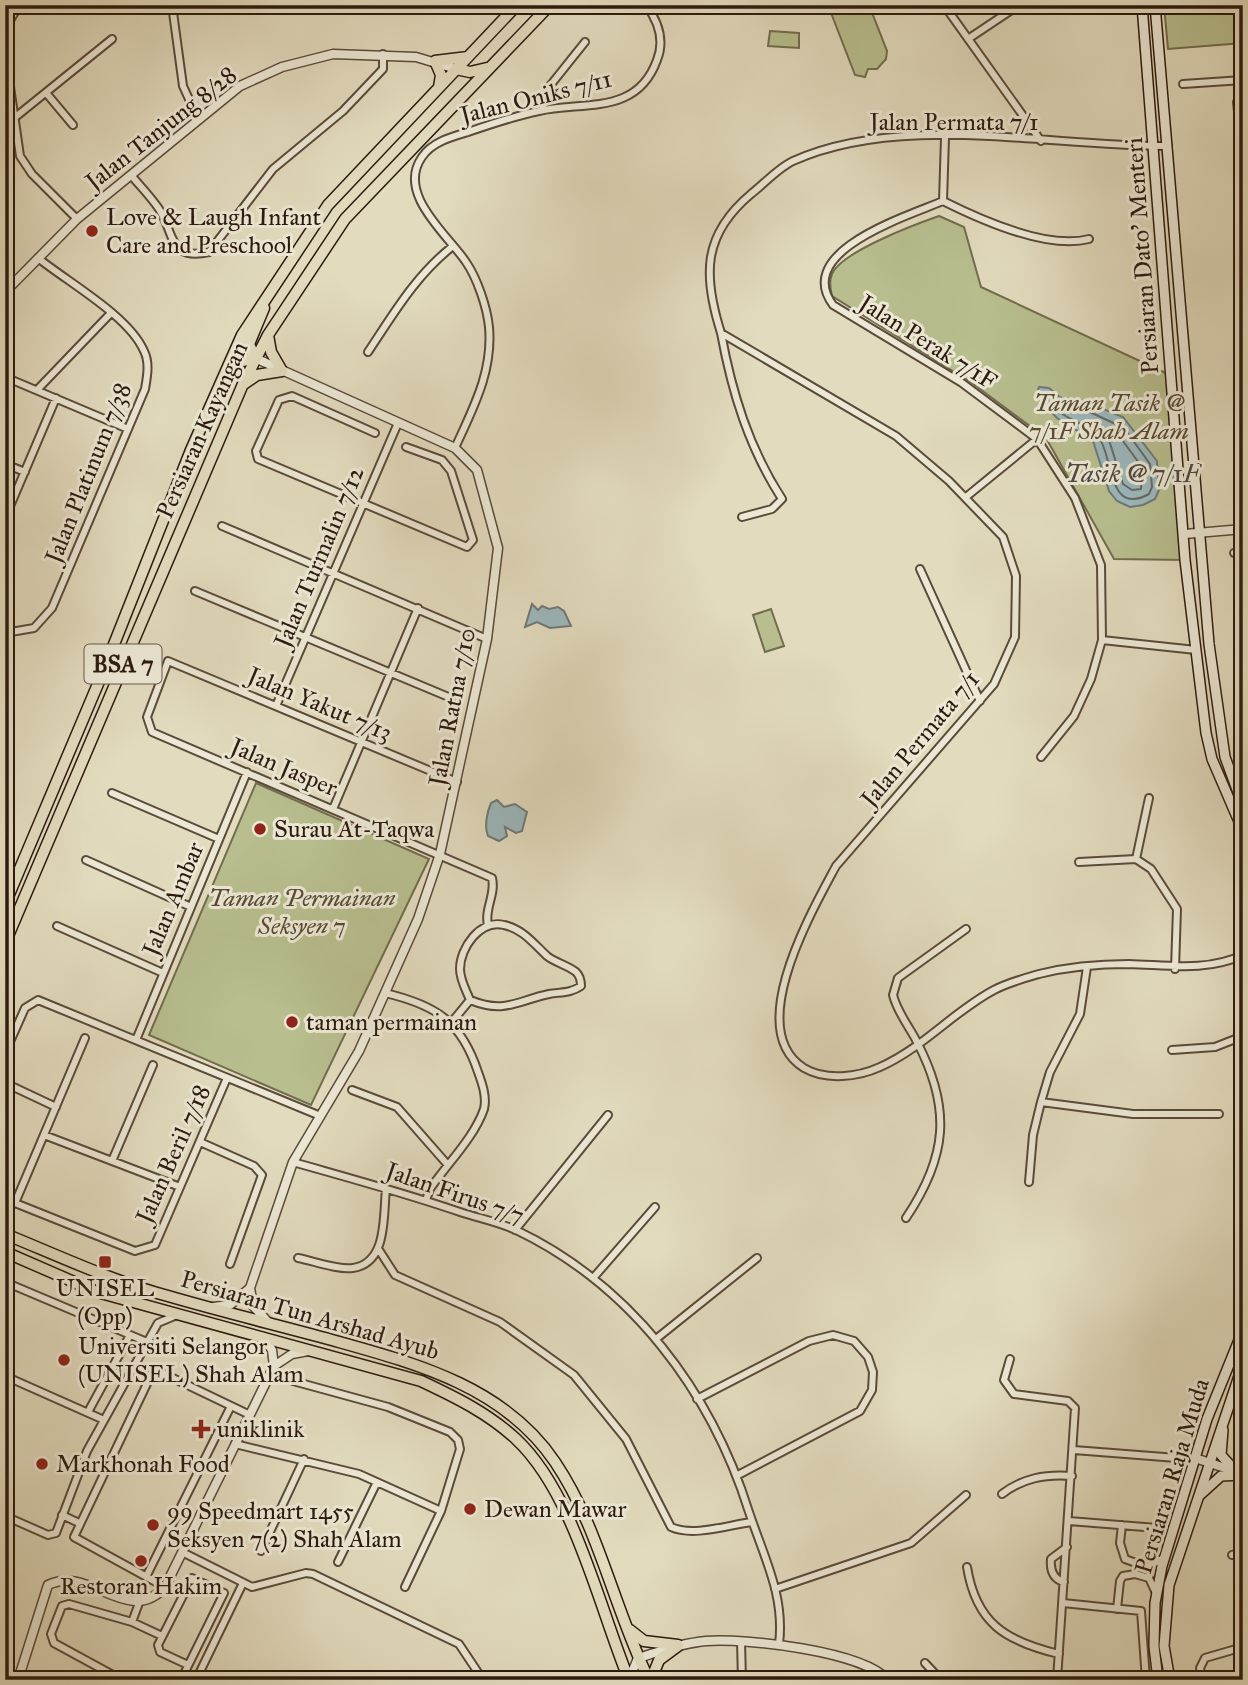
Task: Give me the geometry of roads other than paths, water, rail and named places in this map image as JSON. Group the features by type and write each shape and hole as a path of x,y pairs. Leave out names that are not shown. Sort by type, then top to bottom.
{"main road":[{"name":"Persiaran Kayangan","path":"5,904 8,891 103,672 191,450 242,335 328,205 517,5"},
{"name":"Persiaran Kayangan","path":"5,943 243,384 268,335 353,209 550,5"},
{"name":"Persiaran Dato' Menteri","path":"1142,5 1196,650 1212,760 1243,831"},
{"name":"Persiaran Dato' Menteri","path":"1155,5 1200,532 1220,730 1243,806"},
{"path":"439,88 441,75 435,61 469,57"},
{"path":"456,69 470,72 488,68"},
{"path":"226,373 239,362 255,358 249,344 271,289"},
{"path":"243,384 257,375 282,371 271,352 268,335"},
{"name":"Persiaran Tun Arshad Ayub","path":"5,1234 105,1276 438,1371 502,1409 532,1435 554,1460 577,1500 638,1658 650,1680"},
{"name":"Persiaran Tun Arshad Ayub","path":"5,1252 97,1292 421,1381 462,1399 518,1441 564,1506 632,1680"},
{"name":"Persiaran Raja Muda","path":"1158,1680 1154,1646 1156,1596 1164,1558 1195,1458 1243,1330"},
{"name":"Persiaran Raja Muda","path":"1170,1680 1164,1646 1169,1586 1207,1463 1243,1364"},
{"path":"1227,1404 1222,1455 1243,1474"},
{"path":"1196,1500 1210,1482 1222,1476 1243,1474"},
{"path":"627,1627 644,1641 678,1646"},
{"path":"650,1680 659,1660 678,1646"}],"street":[{"path":"5,29 19,5"},
{"path":"172,5 183,86 198,118"},
{"name":"Jalan Oniks 7/11","path":"455,448 483,384 490,351 489,324 467,263 423,207 417,188 416,172 421,158 442,140 542,110 595,107 634,91 646,80 660,54 658,24 646,5"},
{"path":"944,5 1041,141"},
{"path":"968,39 1013,9 1030,5"},
{"path":"1037,5 1064,10 1094,9"},
{"path":"13,119 112,39"},
{"path":"542,110 549,87 585,42"},
{"path":"5,52 16,147 25,165 77,219"},
{"name":"Jalan Tanjung 8/28","path":"5,292 77,219 240,86 294,62 333,54 383,54 435,61 456,69"},
{"path":"131,175 160,212 176,247 185,253 209,252 278,163 343,111 383,69 383,54"},
{"path":"1183,84 1243,80"},
{"path":"47,94 73,125"},
{"path":"1241,98 1243,158"},
{"name":"Jalan Permata 7/1","path":"1168,146 945,137 874,137 791,162 738,205 715,237 708,268 712,303 721,333 896,436 966,497 1003,537 1016,576 1015,637 995,684 836,866 783,982 779,1020 782,1041 789,1055 812,1072 857,1075 882,1066 918,1044 995,989 1041,974 1128,964 1175,969 1227,962 1243,955"},
{"path":"945,137 943,201 1042,239 1089,239"},
{"name":"Jalan Perak 7/1F","path":"943,201 883,227 833,256 825,271 829,299 832,305 962,383 1037,439 1075,498 1101,565 1102,640 1091,679 1074,716 1041,757"},
{"path":"368,352 413,284 432,262 453,246"},
{"name":"Jalan Platinum 7/38","path":"5,633 34,628 52,608 145,389 148,371 145,353 132,332 38,258"},
{"path":"37,390 110,314"},
{"path":"721,333 731,386 743,422 764,471 782,499 772,509 742,517"},
{"name":"Jalan Ratna 7/10","path":"250,1288 293,1162 318,1115 359,1051 418,919 440,854 487,639 498,548 477,470 455,448 255,358"},
{"path":"5,377 128,429"},
{"path":"375,433 292,396 279,400 256,451 258,459 467,547 473,540 451,471 442,460 406,447"},
{"path":"5,518 56,398"},
{"name":"Jalan Turmalin 7/12","path":"276,706 398,423"},
{"path":"966,497 1037,439"},
{"path":"5,464 24,472"},
{"path":"222,526 487,639"},
{"path":"1185,534 1243,529"},
{"path":"1234,553 1243,552"},
{"path":"920,569 980,701"},
{"path":"195,591 450,698"},
{"path":"333,809 418,608"},
{"path":"1102,640 1196,650"},
{"name":"Jalan Yakut 7/13","path":"152,732 147,717 168,661 457,783"},
{"name":"Jalan Jasper","path":"152,732 492,878 495,888 485,913 488,926"},
{"name":"Jalan Ambar","path":"136,1040 247,772"},
{"path":"112,793 219,839"},
{"path":"1136,859 1149,798"},
{"path":"1079,862 1136,859 1151,869 1167,889 1177,909 1175,969"},
{"path":"86,860 191,907"},
{"path":"503,924 523,933 548,957 581,978 581,986 574,991 548,994 505,1008 470,1000 460,969 463,949 478,932 488,926 503,924"},
{"path":"57,926 163,972"},
{"path":"906,1218 924,1191 937,1162 942,1131 937,1098 918,1044 896,1006 893,995 898,978 966,929"},
{"path":"1029,1182 1033,1135 1041,1102 1050,1072 1080,1014 1087,967"},
{"path":"385,993 435,1009 451,1023 469,1048 485,1106 425,1200"},
{"path":"5,1054 25,1008 38,1000 318,1115"},
{"path":"451,1023 470,1000"},
{"path":"1172,1050 1215,1047 1243,1036"},
{"path":"5,1199 15,1203 85,1038"},
{"path":"112,1161 153,1065"},
{"name":"Jalan Beril 7/18","path":"15,1203 135,1251 155,1245 227,1078"},
{"path":"5,1083 56,1107"},
{"path":"352,1090 397,1107 447,1164"},
{"path":"1041,1102 1133,1114 1219,1114"},
{"path":"515,1230 608,1115"},
{"path":"44,1135 180,1187"},
{"path":"200,1142 254,1166 262,1175 230,1264"},
{"name":"Jalan Firus 7/7","path":"293,1162 425,1200 515,1230 594,1277 626,1305 656,1339 698,1399 718,1431 738,1475 781,1610 779,1644"},
{"path":"386,1189 379,1250 395,1275 500,1322 575,1375 626,1439 671,1527 691,1531 752,1522"},
{"path":"594,1277 655,1207"},
{"path":"298,1258 351,1269 364,1264 379,1250"},
{"path":"656,1339 757,1258"},
{"path":"5,1282 147,1342"},
{"path":"212,1307 230,1305 250,1288"},
{"path":"250,1288 253,1306 270,1323"},
{"path":"149,1307 158,1323"},
{"path":"5,1516 51,1535 55,1533 75,1477 147,1342 158,1323 177,1315"},
{"path":"88,1412 130,1335"},
{"path":"698,1399 809,1341 833,1335 853,1341 868,1357 873,1372 872,1390 860,1410 738,1475"},
{"path":"263,1338 272,1350 274,1366"},
{"path":"18,1680 48,1585 73,1581 139,1603 152,1600 165,1587 274,1366 292,1354 314,1351"},
{"path":"1010,1359 1003,1375 1014,1394 1072,1403 1076,1415 1057,1678 1103,1680"},
{"path":"165,1587 76,1541 74,1537 154,1369 250,1415"},
{"path":"5,1376 104,1420"},
{"path":"293,1381 388,1407 450,1432 458,1440 460,1448 441,1511 405,1587"},
{"path":"146,1577 231,1406"},
{"path":"235,1444 304,1459 377,1482 441,1511"},
{"path":"1074,1450 1177,1458"},
{"path":"1195,1458 1243,1474"},
{"path":"261,1551 304,1459"},
{"path":"1002,1494 1018,1482 1048,1475 1072,1476"},
{"path":"338,1562 377,1482"},
{"path":"775,1589 911,1543 966,1495"},
{"path":"62,1515 79,1522"},
{"path":"1069,1521 1157,1528"},
{"path":"1122,1525 1120,1543 1125,1559 1147,1567 1164,1558"},
{"path":"1064,1582 1057,1580 1050,1569 1051,1559 1067,1547"},
{"path":"182,1552 252,1587 306,1573 313,1574 458,1644 483,1680"},
{"path":"1231,1555 1243,1552"},
{"path":"967,1567 971,1592 994,1626 1034,1648 1059,1654"},
{"path":"1117,1609 1120,1581 1129,1574 1149,1578 1154,1583 1156,1596"},
{"path":"181,1680 223,1593 192,1578 158,1645 160,1652 188,1665"},
{"path":"196,1680 243,1584"},
{"path":"132,1622 139,1603"},
{"path":"1063,1603 1141,1611 1146,1680"},
{"path":"122,1680 54,1643 51,1634 62,1606 69,1605 132,1622 162,1636"},
{"path":"632,1680 638,1658 678,1646 741,1642 779,1644 867,1664 888,1680"},
{"path":"741,1642 742,1680"},
{"path":"1202,1680 1200,1668 1205,1658 1243,1647"},
{"path":"926,1663 941,1680"}],"water":[{"name":"Tasik @ 7/1F","path":"1039,387 1049,388 1061,398 1079,399 1123,417 1157,461 1159,490 1155,499 1130,507 1117,501 1109,491 1093,441 1057,418 1036,396"},
{"path":"532,604 538,610 542,606 549,609 558,607 564,611 571,626 550,628 537,622 525,627"},
{"path":"497,800 504,807 515,804 527,812 522,831 516,833 505,827 507,836 499,841 488,836 486,828 491,803"}],"place":[{"name":"Love & Laugh Infant Care and Preschool","path":"92,231"},
{"name":"Surau At-Taqwa","path":"260,829"},
{"name":"taman permainan","path":"292,1022"},
{"name":"UNISEL (Opp)","path":"105,1262"},
{"name":"Universiti Selangor (UNISEL) Shah Alam","path":"64,1360"},
{"name":"uniklinik","path":"201,1429"},
{"name":"Markhonah Food","path":"42,1464"},
{"name":"Dewan Mawar","path":"470,1509"},
{"name":"99 Speedmart 1455 Seksyen 7(2) Shah Alam","path":"153,1525"},
{"name":"Restoran Hakim","path":"141,1561"}],"park label":[{"name":"Taman Tasik @ 7/1F Shah Alam","path":"1109,417"},
{"name":"Taman Permainan Seksyen 7","path":"302,912"}]}
